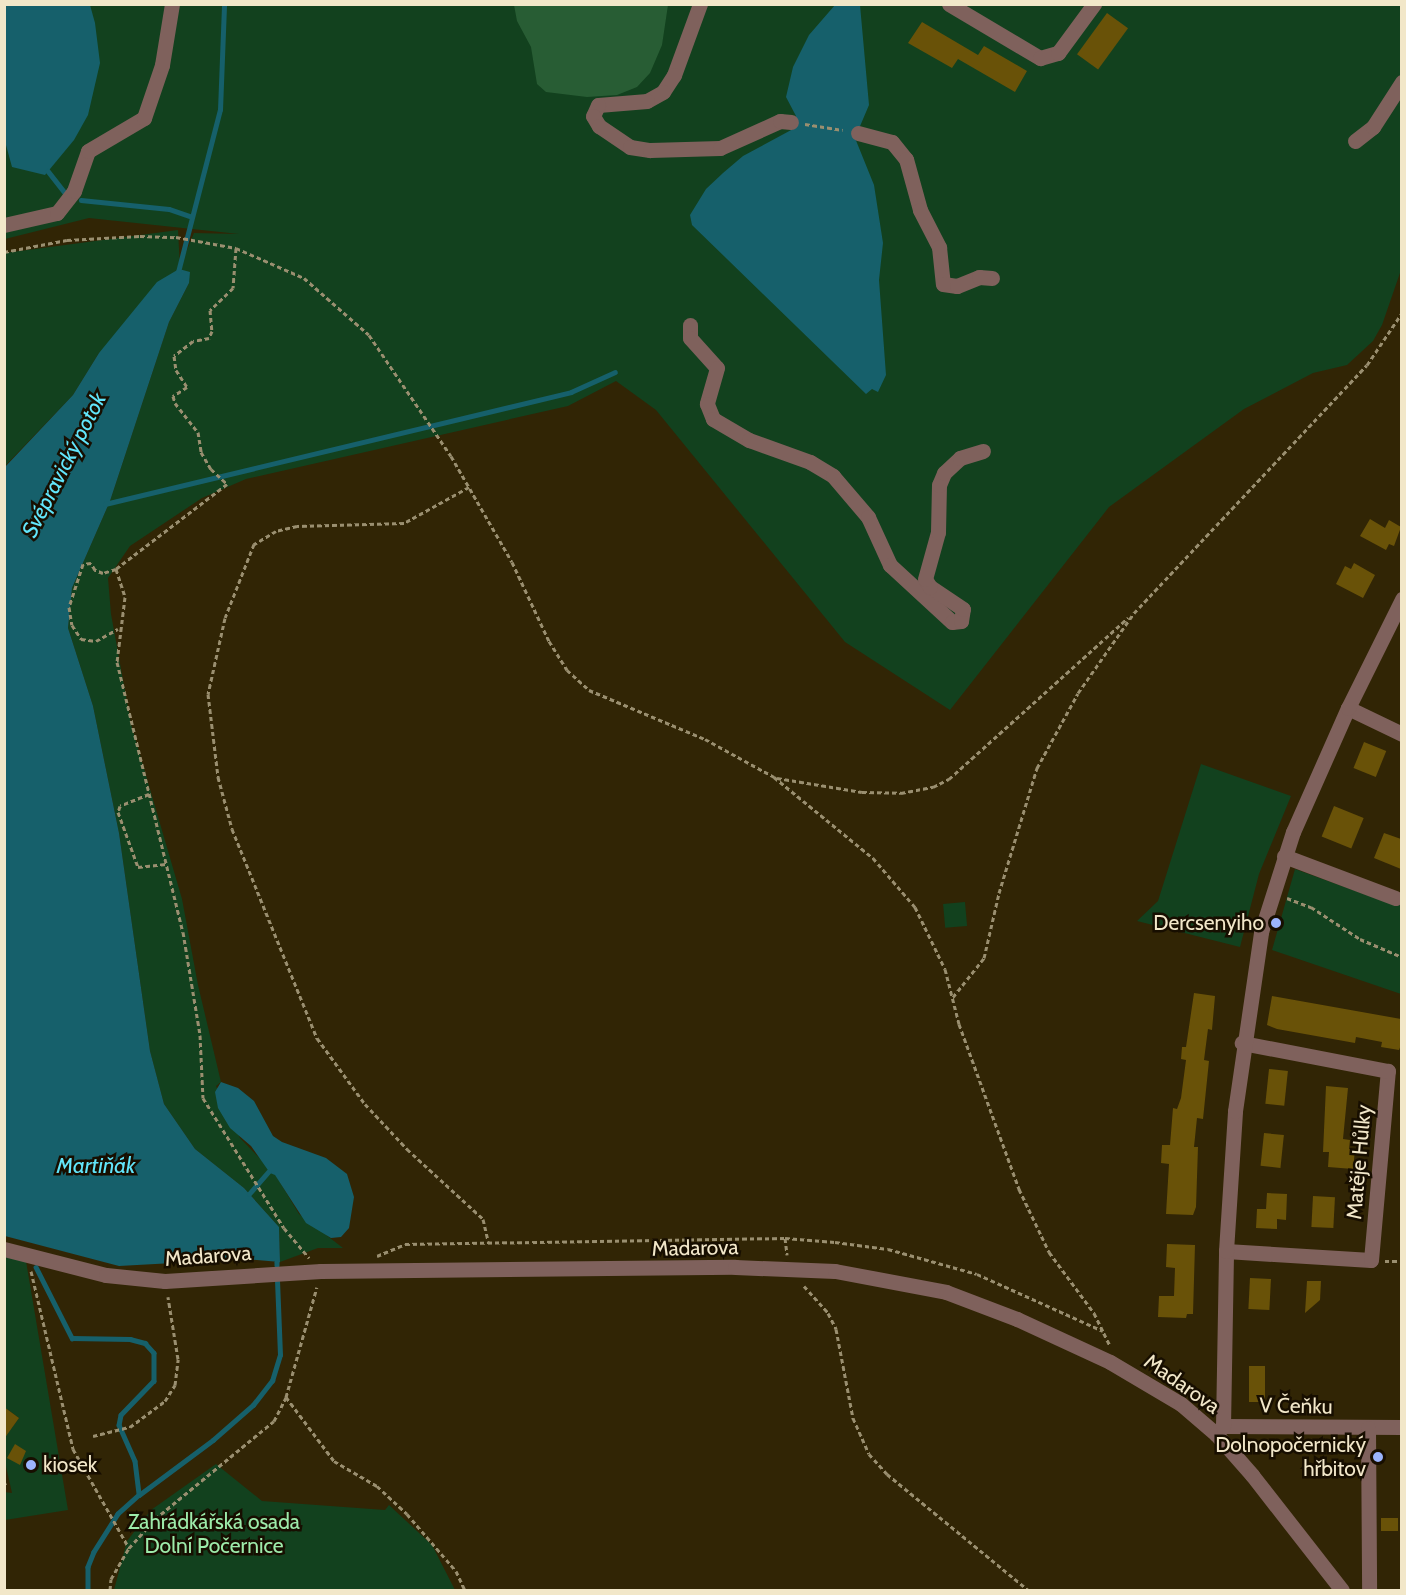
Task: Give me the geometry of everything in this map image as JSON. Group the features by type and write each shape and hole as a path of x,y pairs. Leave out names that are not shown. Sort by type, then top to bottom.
{"street":[{"path":"8,220 57,213 74,190 88,151 144,118 162,65 172,4"},
{"path":"700,4 674,75 663,92 647,101 598,105 593,116 599,126 630,147 650,150 688,146 720,148 780,122 791,122"},
{"path":"949,4 1040,58 1058,53 1094,4"},
{"path":"1355,141 1373,127 1401,82"},
{"path":"858,133 884,138 906,159 920,210 939,247 943,284 957,286 979,278 992,278"},
{"path":"690,325 690,338 717,368 707,404 713,419 748,440 810,462 833,476 868,518 890,565 952,622 961,621 963,609 930,587 925,579 938,532 939,485 944,473 960,458 983,451"},
{"path":"1220,1430 1226,1251 1242,1043 1252,974 1271,894 1284,856 1348,708 1401,599"},
{"path":"1348,708 1401,734"},
{"path":"1284,856 1395,898"},
{"name":"Matěje Hůlky","path":"1226,1251 1371,1260 1388,1071 1242,1043"},
{"name":"Madarova","path":"4,1249 106,1275 165,1281 321,1271 789,1269 873,1276 946,1292 1017,1319 1110,1362 1220,1430 1300,1538 1342,1590"},
{"name":"V Čeňku","path":"1220,1430 1401,1427"},
{"path":"1368,1428 1369,1590"}],"path":[{"path":"791,122 858,133"},
{"path":"4,252 67,240 176,237 236,248 304,278 369,335 469,487 567,670 589,690 705,739 774,777 892,877 929,931 953,997 959,1024 1019,1189 1049,1252 1105,1332 1110,1345 1110,1362"},
{"path":"118,629 96,641 81,639 72,625 69,607 83,564 91,563 95,570 103,573 116,569 227,484 218,479 211,469 201,453 198,432 175,403 173,396 187,387 176,370 174,356 193,341 208,338 212,332 210,310 233,288 231,266 236,248"},
{"path":"774,777 862,792 901,793 933,787 949,779 1134,613 1367,365 1401,313"},
{"path":"469,487 419,518 404,522 297,526 276,531 254,544 225,618 208,694 218,777 232,829 317,1038 365,1104 407,1149 483,1219 488,1241"},
{"path":"110,1590 111,1579 129,1548 155,1519 274,1420 286,1397 321,1271 284,1228 203,1098 198,1023 166,864 117,662 118,629 124,597 116,569"},
{"path":"953,997 984,958 999,893 1037,768 1078,693 1134,613"},
{"path":"149,794 138,801 120,806 118,812 128,849 138,867 166,864"},
{"path":"1271,894 1311,907 1367,943 1401,957"},
{"path":"30,1254 74,1449 129,1548"},
{"path":"789,1269 828,1313 836,1329 853,1418 869,1454 887,1474 1028,1590"},
{"path":"93,1436 130,1427 165,1401 175,1385 178,1359 165,1281"},
{"path":"286,1397 334,1461 377,1486 407,1514 456,1571 465,1590"},
{"path":"4,1481 6,1486"}],"green space":[{"path":"514,4 668,5 662,45 650,73 637,87 617,95 587,97 546,92 537,84 531,47 517,21"},
{"path":"5,5 1401,5 1401,270 1382,325 1373,341 1347,365 1313,373 1244,409 1109,507 950,710 845,642 656,410 616,381 568,406 246,479 202,498 130,546 108,578 111,614 131,724 182,899 198,985 221,1082 216,1086 240,1138 275,1174 299,1214 343,1248 318,1248 280,1262 279,1227 244,1188 195,1149 164,1104 150,1051 119,833 93,706 68,628 72,588 110,501 169,322 189,283 99,353 73,395 4,467 5,253 178,230 180,267 194,233 239,234 89,218 5,239"},
{"path":"1201,764 1291,796 1259,874 1240,947 1137,921 1158,901"},
{"path":"1295,869 1397,906 1401,896 1401,994 1272,950"},
{"path":"965,902 967,926 945,928 943,904"},
{"path":"5,1256 26,1261 68,1510 5,1520 4,1492 12,1493 5,1462 5,1424 11,1429 19,1418 7,1409 5,1412"},
{"name":"Zahrádkářská osada Dolní Počernice","path":"216,1464 262,1501 385,1510 389,1505 432,1545 455,1590 114,1590 127,1541 151,1510"}],"water":[{"path":"6,5 90,5 95,23 100,63 88,115 74,140 45,175 12,167 6,145"},
{"path":"835,5 860,5 869,105 855,138 874,185 883,243 879,280 886,375 878,392 872,389 866,394 692,225 690,215 706,189 743,156 793,129 796,116 786,97 793,67 809,35"},
{"name":"Martiňák","path":"179,269 190,272 189,283 169,322 110,501 72,588 68,628 93,706 119,833 150,1051 164,1104 195,1149 244,1188 279,1227 280,1262 246,1259 119,1266 5,1236 5,467 73,395 99,353 157,282"},
{"path":"221,1082 238,1088 254,1101 273,1136 282,1142 326,1158 347,1174 354,1197 349,1228 341,1237 331,1238 306,1223 275,1175 270,1173 251,1146 230,1128 218,1108 215,1092"}],"building":[{"path":"1107,13 1128,28 1098,70 1077,54"},
{"path":"922,22 978,55 984,46 1027,71 1015,92 958,59 952,68 908,43"},
{"path":"1370,519 1385,528 1389,520 1401,527 1394,546 1389,544 1386,550 1360,536"},
{"path":"1354,563 1375,575 1363,598 1336,584 1345,566 1351,569"},
{"path":"1364,742 1386,751 1376,777 1354,768"},
{"path":"1334,806 1364,818 1351,849 1322,837"},
{"path":"1384,833 1401,839 1401,869 1374,858"},
{"path":"1194,993 1215,996 1212,1030 1208,1029 1204,1060 1209,1061 1203,1119 1197,1118 1194,1147 1198,1147 1196,1207 1193,1215 1166,1214 1169,1164 1161,1163 1162,1145 1170,1145 1173,1108 1177,1109 1181,1098 1186,1060 1181,1059 1182,1047 1186,1047"},
{"path":"1272,996 1401,1019 1399,1050 1381,1047 1382,1042 1356,1037 1355,1043 1277,1029 1267,1025"},
{"path":"1269,1069 1288,1071 1284,1106 1265,1104"},
{"path":"1326,1086 1348,1088 1343,1139 1350,1140 1349,1149 1355,1150 1353,1169 1328,1167 1329,1152 1323,1152"},
{"path":"1264,1133 1284,1135 1280,1168 1261,1166"},
{"path":"1267,1193 1287,1194 1286,1220 1277,1219 1277,1229 1256,1228 1257,1209 1266,1209"},
{"path":"1313,1196 1335,1197 1333,1228 1311,1227"},
{"path":"1167,1244 1195,1245 1193,1314 1187,1314 1186,1318 1158,1317 1159,1296 1174,1296 1175,1268 1166,1267"},
{"path":"1250,1278 1271,1279 1269,1310 1248,1309"},
{"path":"1307,1281 1321,1281 1320,1300 1305,1313"},
{"path":"1249,1366 1265,1366 1265,1402 1249,1402"},
{"path":"4,1407 19,1418 4,1439"},
{"path":"15,1444 26,1451 20,1465 7,1458"},
{"path":"1381,1518 1398,1518 1398,1531 1381,1531"}],"waterway":[{"name":"Svépravický potok","path":"178,272 220,110 224,4"},
{"path":"48,171 66,194"},
{"path":"81,200 169,209 192,217"},
{"path":"105,504 571,392 615,372"},
{"path":"249,1194 268,1172"},
{"name":"Svépravický potok","path":"36,1267 72,1338 130,1339 145,1343 154,1353 154,1381 121,1415 119,1425 135,1461 139,1495 118,1514 94,1552 88,1567 88,1590"},
{"path":"139,1495 213,1440 253,1405 272,1381 280,1355 277,1279"}],"place":[{"name":"Dercsenyiho","path":"1276,923"},
{"name":"Dolnopočernický hřbitov","path":"1378,1457"},
{"name":"kiosek","path":"31,1465"}]}
